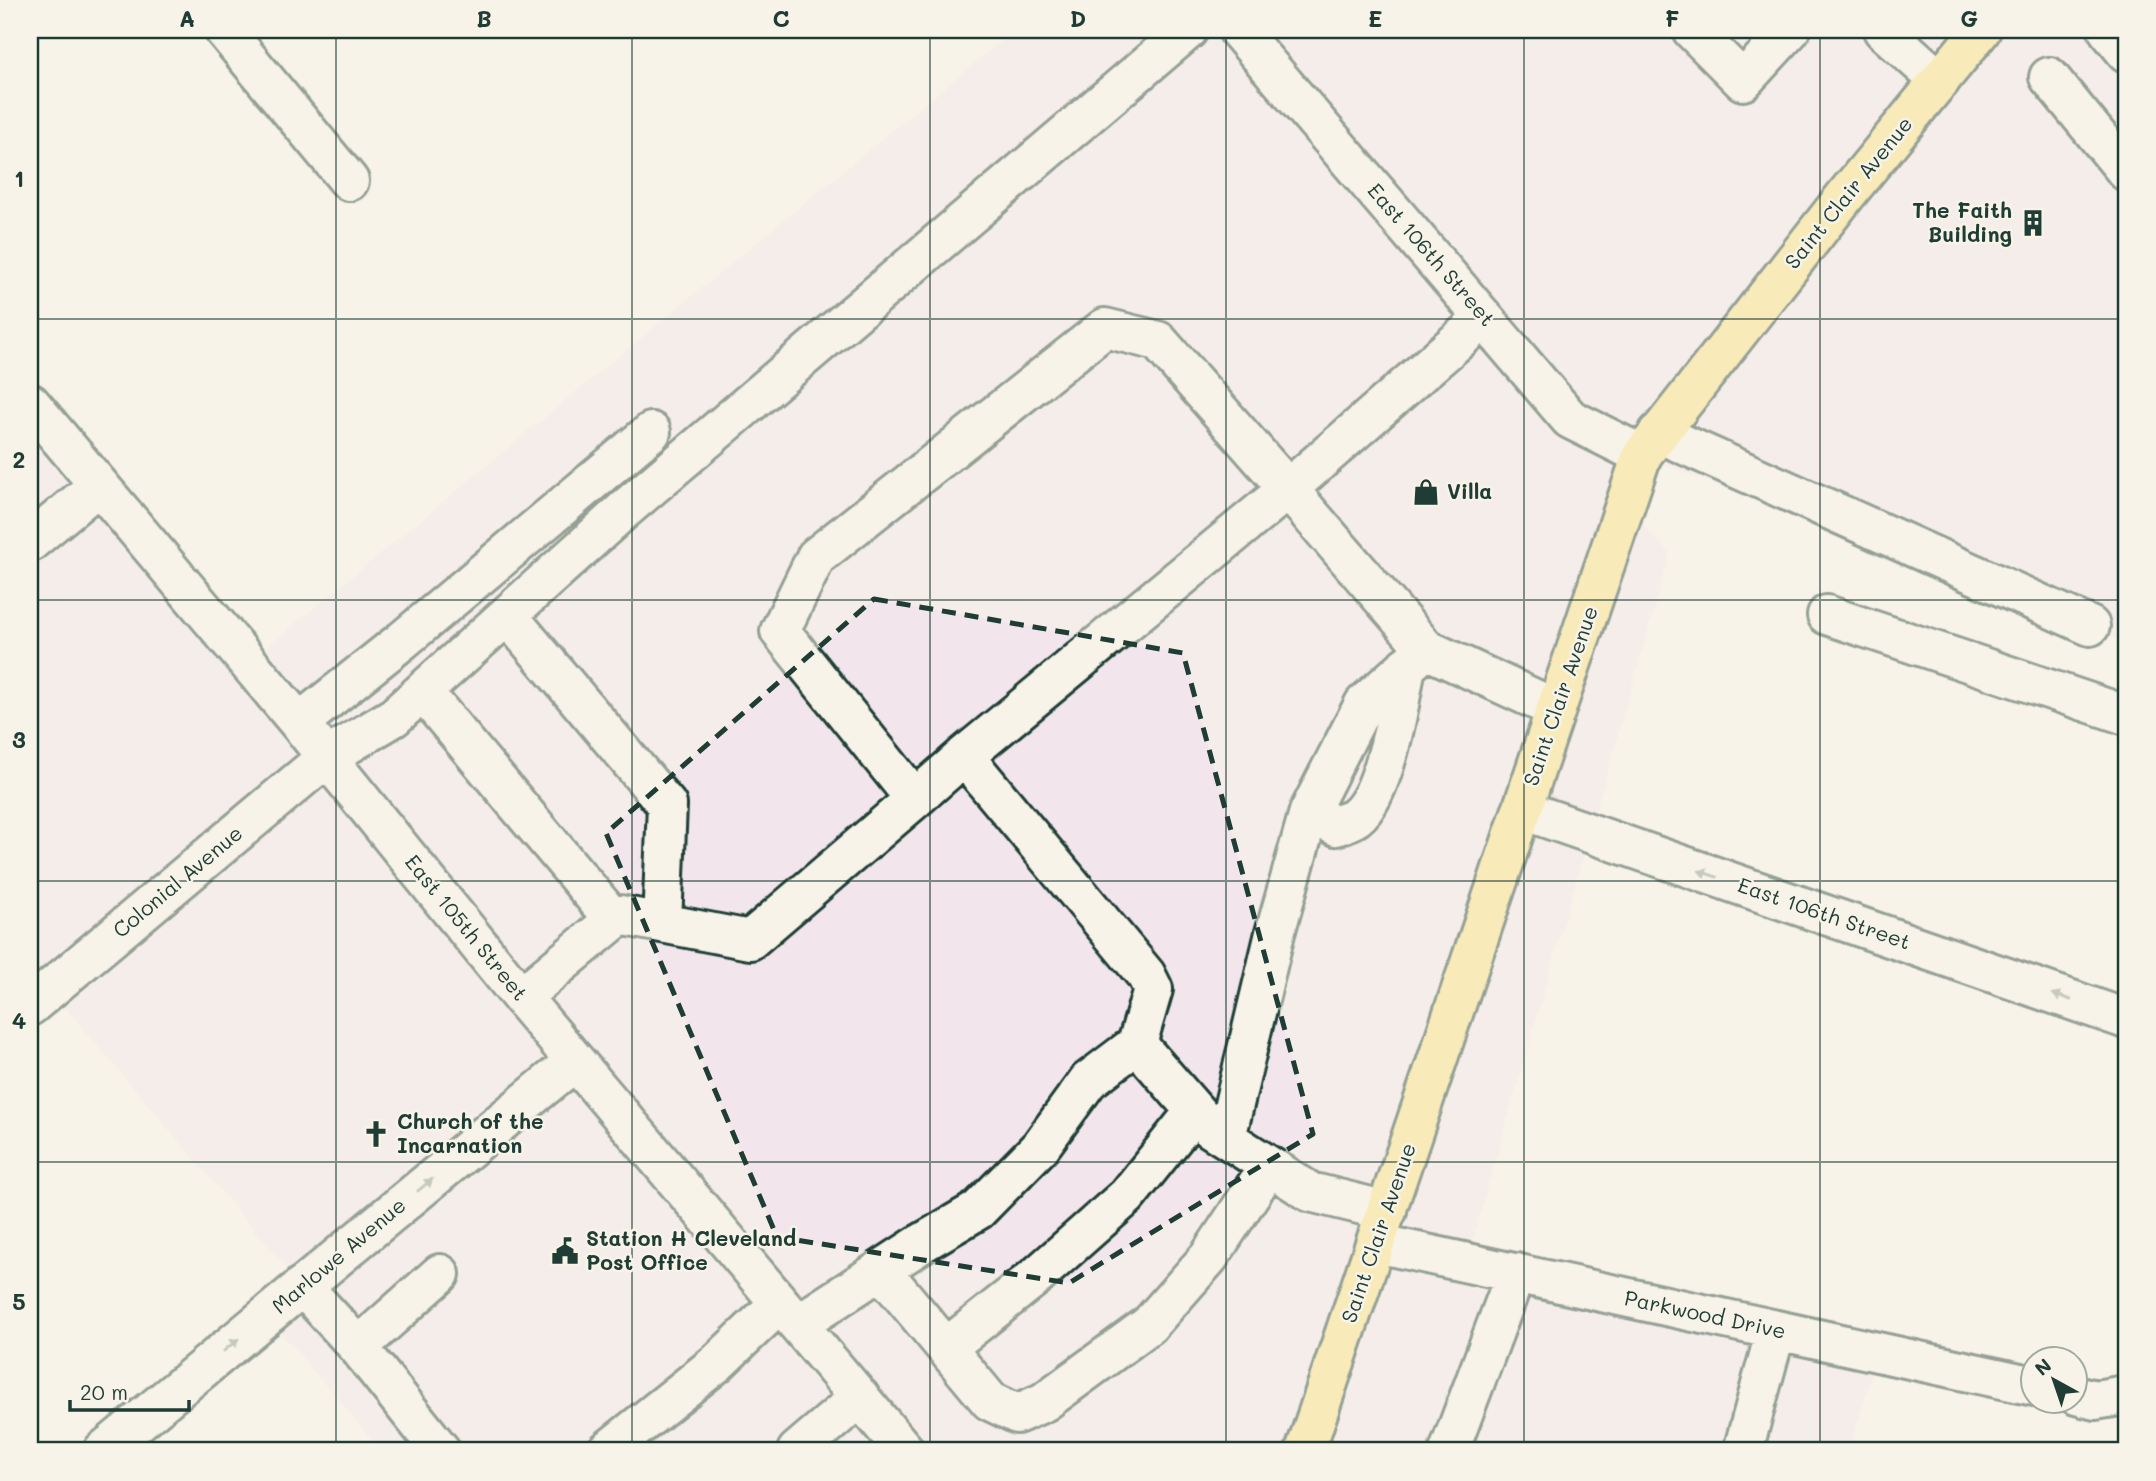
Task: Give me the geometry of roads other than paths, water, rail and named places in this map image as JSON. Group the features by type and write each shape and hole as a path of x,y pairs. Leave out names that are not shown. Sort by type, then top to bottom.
{"main road":[{"name":"Saint Clair Avenue","path":"1305,1451 1556,709 1650,444 1981,30"}],"street":[{"path":"224,30 349,181"},
{"name":"Colonial Avenue","path":"30,1006 327,757 394,717 625,509 1188,30"},
{"name":"East 106th Street","path":"1238,30 1570,419 1650,444 2090,626"},
{"path":"1692,30 1742,81 1790,30"},
{"path":"1883,30 1940,80"},
{"path":"2108,30 2126,52"},
{"path":"2049,77 2126,171"},
{"path":"522,997 620,915 750,940 964,756 1288,489 1484,318"},
{"path":"915,799 780,631 816,557 1105,328 1158,341 1288,489 1416,658 1556,709"},
{"name":"East 105th Street","path":"30,403 299,723 522,997 905,1451"},
{"path":"299,723 403,640 651,432"},
{"path":"30,542 99,485"},
{"path":"1828,615 2126,715"},
{"path":"508,616 667,805 662,923"},
{"path":"1226,1138 1275,933 1309,812 1364,704 1416,658"},
{"path":"423,692 614,920"},
{"path":"607,1451 717,1363 789,1314 881,1270 978,1210 1040,1147 1088,1082 1138,1044 1153,989 1146,975 964,756"},
{"name":"East 106th Street","path":"1522,810 2126,1019"},
{"name":"Parkwood Drive","path":"1138,1044 1210,1128 1310,1192 1381,1227 1516,1273 2020,1383"},
{"name":"Marlowe Avenue","path":"103,1451 575,1060"},
{"path":"946,1348 1039,1274 1127,1196 1195,1111"},
{"path":"881,1270 990,1401 1017,1414 1044,1402 1149,1325 1209,1257 1269,1166"},
{"path":"1449,1451 1516,1273"},
{"path":"358,1347 440,1274"},
{"path":"302,1286 358,1347 441,1451"},
{"path":"1743,1451 1776,1330"},
{"path":"2090,1399 2126,1395"},
{"path":"797,1451 860,1397"}],"place":[{"name":"The Faith Building","path":"2033,223"},
{"name":"Villa","path":"1426,492"},
{"name":"Church of the Incarnation","path":"376,1134"},
{"name":"Station H Cleveland Post Office","path":"565,1251"}]}
